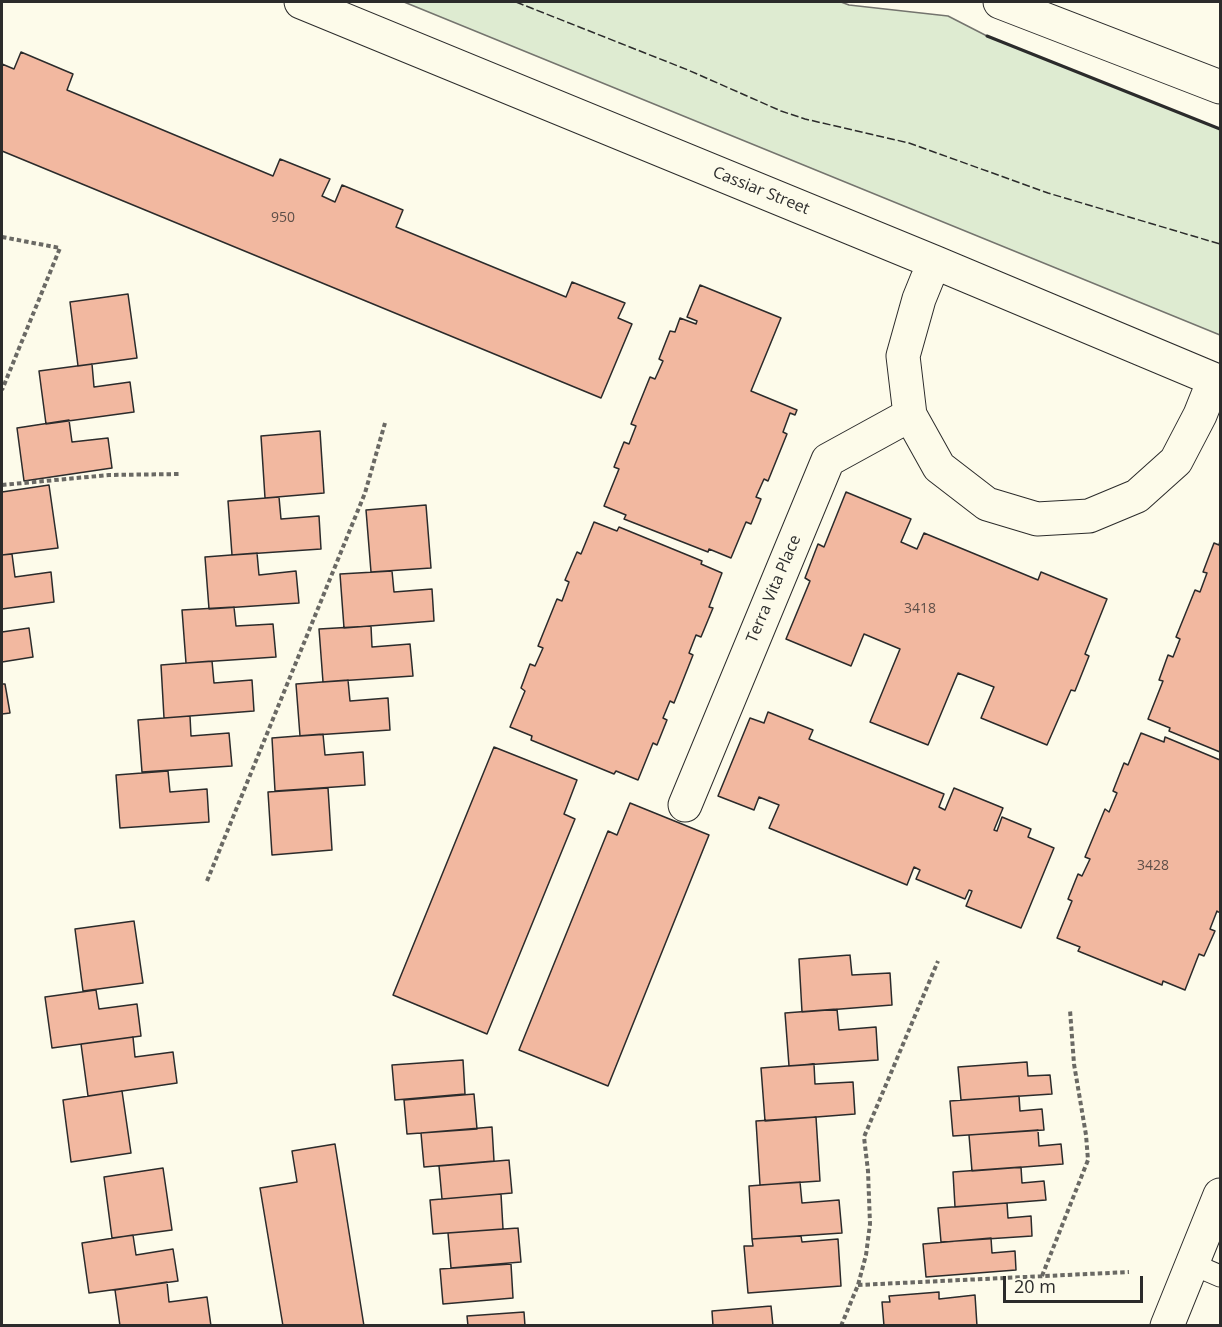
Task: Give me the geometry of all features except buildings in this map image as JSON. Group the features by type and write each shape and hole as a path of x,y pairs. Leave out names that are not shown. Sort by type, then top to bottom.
{"main road":[{"name":"Cassiar Street","path":"301,2 1217,381"},
{"path":"1000,2 1221,87"},
{"path":"934,262 919,299 903,356 910,415 939,467 987,504 1036,519 1089,516 1137,496 1176,461 1217,381"},
{"name":"Terra Vita Place","path":"685,805 828,460 910,415"},
{"path":"1167,1326 1207,1270 1221,1195"}],"path":[{"path":"2,237 60,248 2,390"},
{"path":"207,881 365,493 385,423"},
{"path":"2,485 109,475 180,474"},
{"path":"841,1326 858,1285 866,1255 870,1224 864,1137 938,961"},
{"path":"1042,1276 1088,1160 1074,1064 1070,1010"},
{"path":"858,1285 1129,1272"}],"green space":[{"path":"404,2 841,2 849,5 948,16 987,36 1220,129 1220,335"}],"fence":[{"path":"516,2 688,70 781,111 805,119 909,143 1048,193 1220,244"}],"wall":[{"path":"987,36 1220,129"}]}
